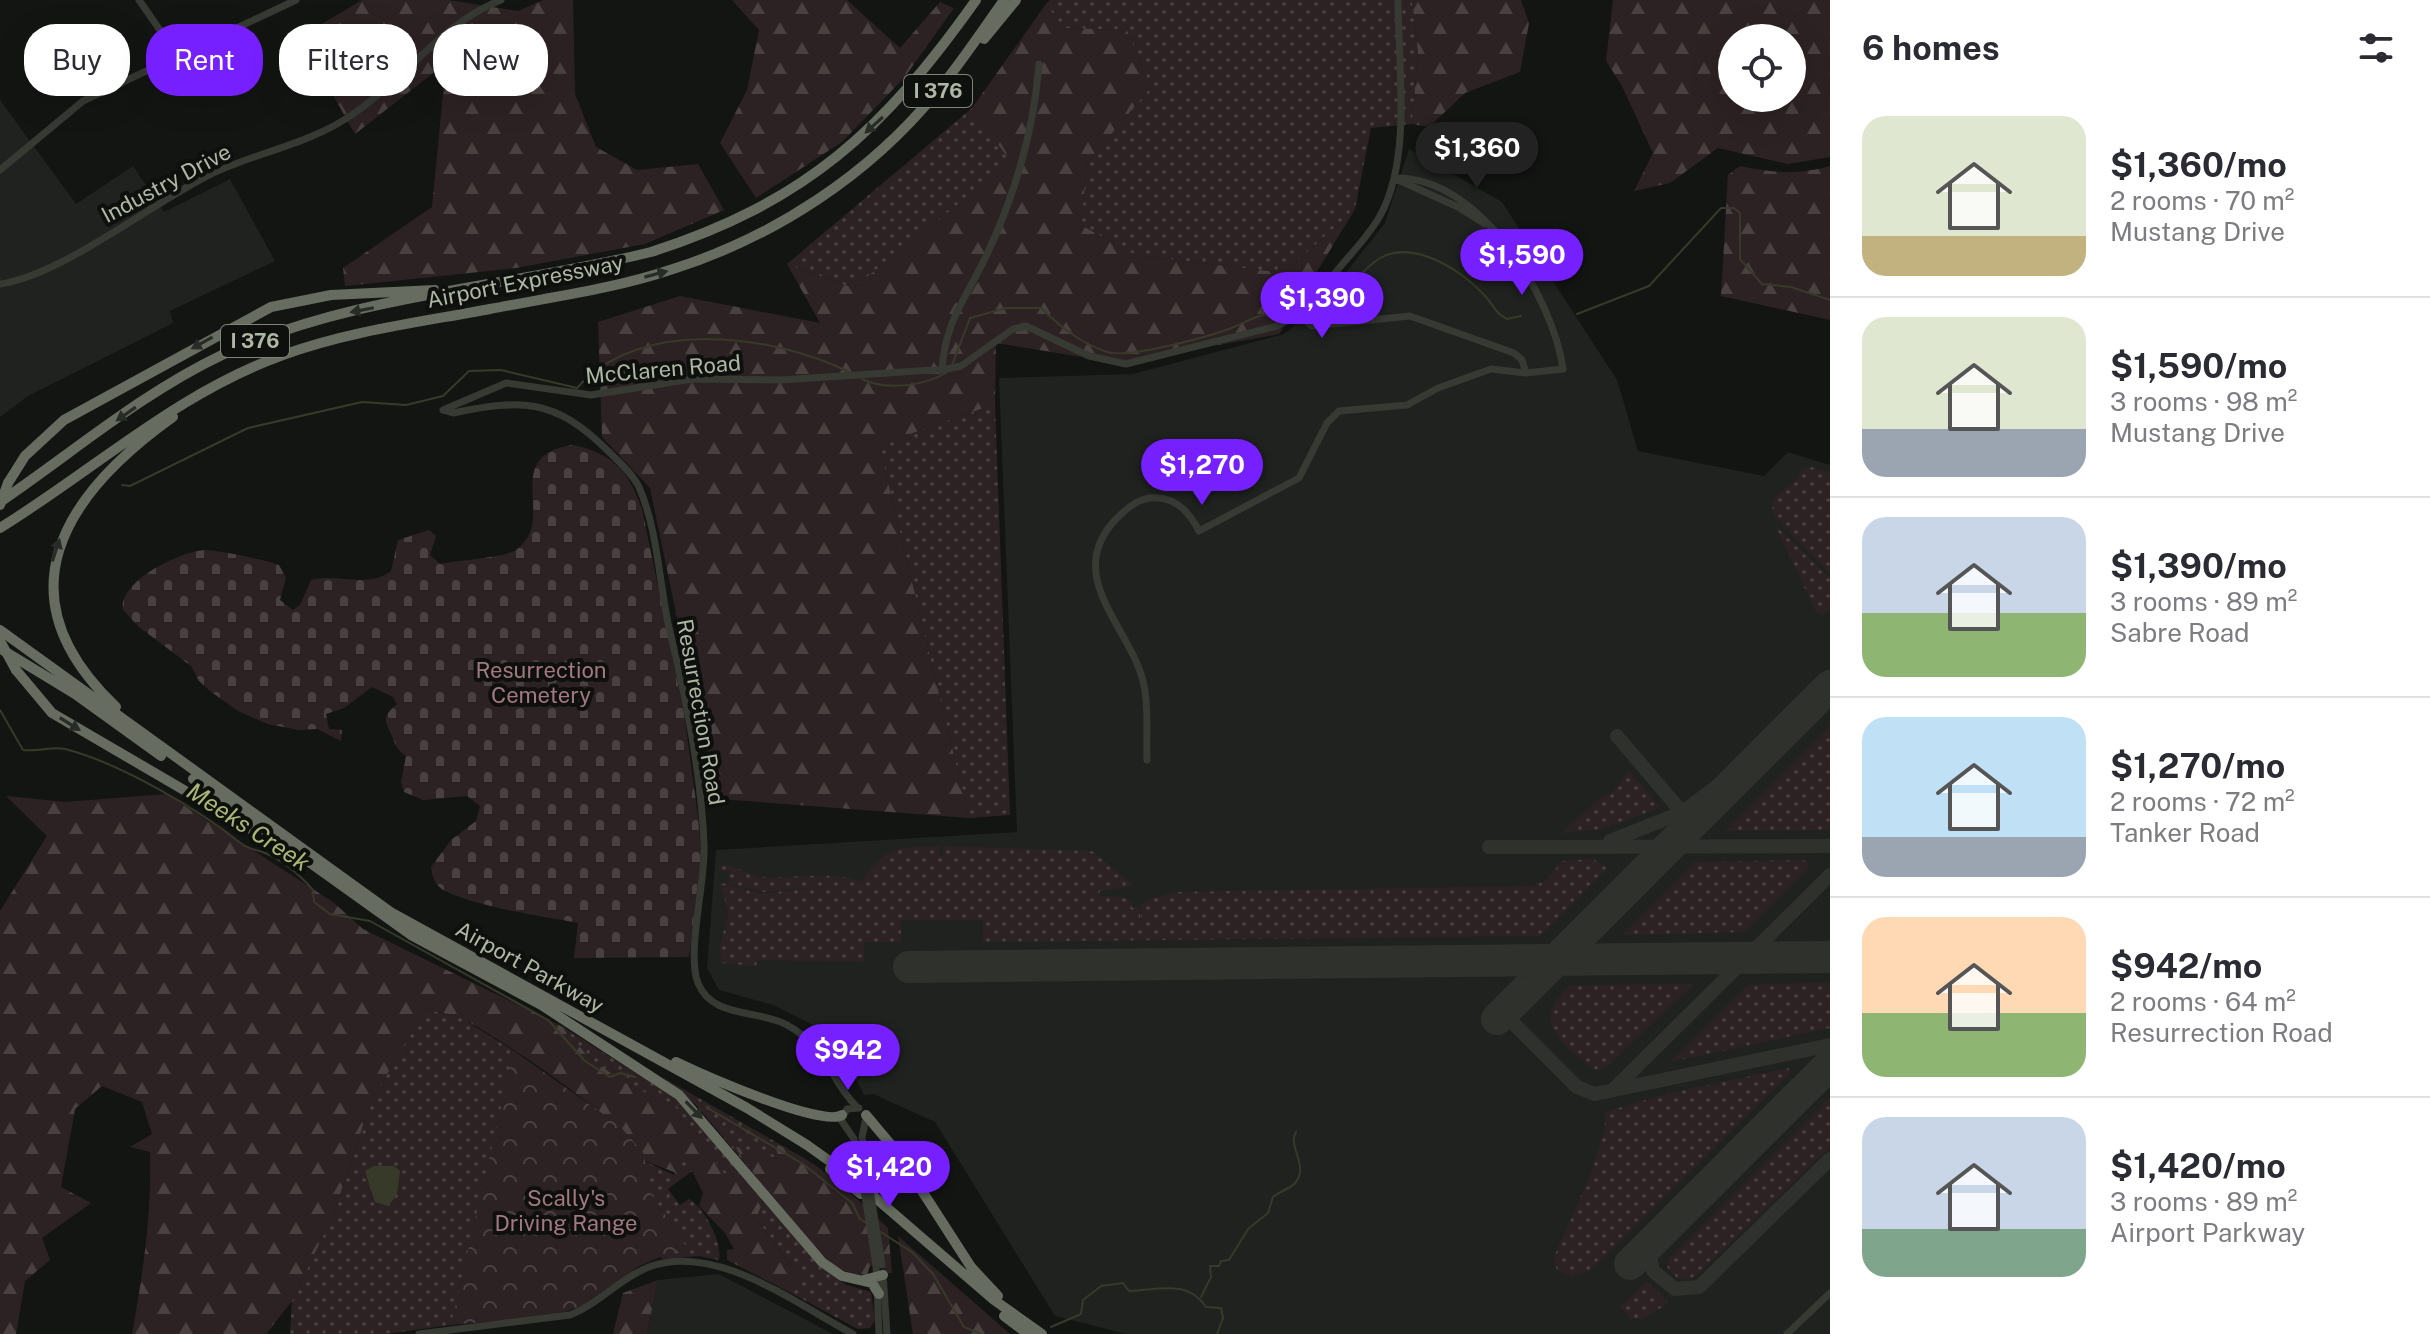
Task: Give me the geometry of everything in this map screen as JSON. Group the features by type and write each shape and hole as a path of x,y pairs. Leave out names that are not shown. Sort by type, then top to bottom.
{"highway":[{"name":"Airport Expressway","path":"0,503 180,378 253,342 343,314 651,252 700,236 762,207 810,177 864,135 910,89 976,0"},
{"name":"Airport Expressway","path":"0,528 194,397 283,355 349,336 625,283 670,271 742,243 776,225 858,169 935,95 1004,0"},
{"path":"858,169 927,110 1016,0"},
{"path":"0,503 25,456 64,420 271,307 331,295 415,292 548,274"},
{"path":"234,799 130,718 80,671 62,644 54,624 49,580 52,559 69,521 113,467 197,401 283,355"},
{"name":"Airport Parkway","path":"0,630 375,901 473,959 732,1099 800,1140 849,1175 994,1300 1042,1334"},
{"path":"0,641 36,698 61,719 223,812 380,915"},
{"name":"Airport Parkway","path":"0,648 75,694 380,915 442,953 739,1111 805,1150 1028,1334"},
{"path":"473,959 710,1077 826,1118 844,1112"},
{"path":"538,1003 679,1095 822,1262 836,1274 874,1284 879,1294"},
{"path":"861,1111 897,1152 971,1267 1001,1299 1042,1334"},
{"path":"863,1280 879,1270"}],"street":[{"path":"139,0 156,24"},
{"path":"245,24 296,0"},
{"name":"Industry Drive","path":"0,284 41,271 211,174 329,129 367,104 463,19 501,0"},
{"name":"McClaren Road","path":"443,410 506,383 591,395 692,379 782,380 942,370 961,366 1013,329 1026,326 1089,356 1132,364 1271,328 1298,314 1374,225 1395,178 1399,146 1398,0"},
{"path":"942,370 945,336 952,316 989,251 1023,151 1037,97 1039,64"},
{"path":"0,170 77,104 146,71"},
{"path":"1147,760 1143,681 1103,601 1097,578 1100,547 1117,519 1138,501 1161,498 1181,506 1199,531 1299,478 1327,423 1339,411 1407,405 1438,388 1491,369 1526,373 1563,369 1556,336 1541,299 1487,225 1458,207 1395,178"},
{"path":"1298,314 1312,326 1394,315 1418,318 1514,353 1522,360 1526,373"},
{"name":"Resurrection Road","path":"443,410 453,413 523,403 561,413 590,433 637,483 648,518 681,681 703,828 704,869 695,953 698,983 716,1004 780,1021 798,1032 829,1063 844,1091 861,1111"},
{"name":"Resurrection Road","path":"844,1091 841,1124 854,1139 862,1159"},
{"path":"844,1112 861,1111 862,1159 887,1334"},
{"path":"419,1334 570,1315 648,1268 687,1260 732,1270 853,1334"},
{"path":"879,1270 879,1334"},
{"path":"1787,1334 1830,1293"}],"shaded area":[{"path":"0,100 76,204 133,166 164,212 230,179 275,261 170,311 173,323 28,396 0,417"},
{"path":"1409,149 1502,202 1617,380 1638,451 1764,476 1788,452 1830,465 1830,1334 1126,1334 1055,1316 935,1122 873,1094 864,1095 846,1060 817,1027 773,1005 719,990 707,968 716,850 1017,832 999,378 1133,374 1284,334 1322,303 1385,223"},
{"path":"374,1166 394,1166 400,1171 397,1195 388,1206 375,1202 365,1171"},
{"path":"719,1274 833,1334 647,1334 658,1280"}],"green space":[{"path":"362,0 448,0 518,11 543,0 573,0 575,94 596,147 637,170 698,164 724,210 645,244 516,268 345,286 343,268 432,207 443,96 548,96 548,24 433,24 433,73 417,86 417,24 322,24"},
{"path":"732,0 847,0 900,48 940,2 954,8 904,78 842,142 756,198 720,143 747,90 759,30"},
{"path":"1050,0 1412,0 1418,52 1412,124 1371,128 1355,209 1284,273 1135,255 1081,225 1087,163 1151,87 1127,30 1063,28 1046,4"},
{"path":"1412,0 1521,0 1529,23 1520,72 1465,93 1429,127 1412,124 1418,52"},
{"path":"1613,0 1830,0 1830,157 1788,164 1718,148 1670,183 1634,191 1653,153 1622,86 1606,61"},
{"path":"1046,4 1063,28 1127,30 1151,87 1087,163 1081,225 1135,255 1284,273 1355,209 1279,334 1119,363 996,343 995,404 879,445 969,818 720,799 699,723 650,488 602,437 598,322 680,296 820,323 787,264 853,288 1011,162 972,108"},
{"path":"333,96 404,96 355,134"},
{"path":"972,108 1012,162 853,288 787,264"},
{"path":"1740,166 1785,172 1830,166 1830,320 1721,296 1728,175"},
{"path":"995,404 1010,815 969,818 879,445"},
{"name":"Resurrection Cemetery","path":"572,445 598,453 617,465 631,484 642,509 684,713 698,817 701,856 689,957 574,958 578,923 495,907 443,890 436,882 431,867 451,840 476,821 480,806 467,796 423,800 404,792 401,782 406,756 398,749 386,719 397,704 393,697 372,687 344,708 326,714 329,729 342,730 341,741 317,729 299,730 268,724 238,711 210,691 199,681 191,666 139,627 123,610 124,599 140,579 167,562 204,550 279,565 286,578 280,600 293,610 300,605 311,580 363,580 382,576 391,571 398,540 429,530 436,536 430,555 440,564 514,551 527,539 532,524 533,476 538,463 550,452"},
{"path":"1811,467 1830,472 1830,574 1772,513 1774,498 1798,478 1802,469"},
{"path":"1775,525 1830,578 1830,608 1823,615 1816,612"},
{"path":"1830,726 1830,830 1725,831"},
{"path":"1629,771 1659,806 1657,809 1602,829 1561,833 1605,794 1611,794"},
{"path":"166,794 333,902 363,929 563,1027 590,1059 632,1087 674,1105 726,1176 737,1175 761,1206 756,1218 798,1275 789,1292 727,1260 727,1250 734,1249 725,1233 699,1206 703,1193 687,1161 679,1163 679,1174 645,1161 637,1147 619,1129 533,1062 462,1019 426,1009 371,1101 334,1213 292,1301 266,1334 132,1334 146,1243 150,1152 130,1147 152,1134 142,1102 102,1086 75,1109 61,1187 91,1203 42,1238 50,1260 25,1281 16,1334 0,1334 0,911 47,836 6,796 65,802"},
{"path":"940,846 939,856 944,855 943,846 1092,851 1135,886 1100,891 1099,896 1123,897 1132,902 1132,908 1139,906 1141,921 1141,906 1146,900 1175,892 1531,886 1546,881 1562,861 1593,859 1607,868 1546,931 1537,936 983,942 983,920 901,920 901,942 864,942 864,962 758,960 756,966 721,963 720,945 729,912 719,882 760,894 837,885 764,892 725,883 729,882 729,871 718,870 719,865 761,876 830,876 861,882 878,861 893,851"},
{"path":"1695,862 1809,862 1808,869 1745,932 1622,935"},
{"path":"1830,982 1830,1028 1670,1062 1748,985"},
{"path":"1694,984 1603,1070 1592,1069 1569,1048 1554,1030 1551,1021 1552,1010 1570,985"},
{"path":"426,1009 461,1018 514,1051 646,1162 674,1175 679,1163 687,1160 692,1171 668,1189 680,1205 689,1199 701,1210 715,1235 719,1260 699,1256 661,1259 656,1204 649,1192 471,1240 451,1325 385,1334 290,1334 292,1301 334,1213 371,1101"},
{"path":"563,1027 675,1098 823,1269 847,1285 871,1292 875,1320 870,1328 858,1329 789,1292 798,1275 674,1105 632,1087 590,1059"},
{"name":"Scally's Driving Range","path":"514,1051 620,1126 644,1154 649,1191 686,1246 639,1266 584,1305 553,1316 451,1325"},
{"path":"1789,1068 1791,1072 1591,1270 1572,1276 1557,1270 1553,1259 1590,1176 1605,1129 1605,1112 1666,1094"},
{"path":"662,1077 790,1150 776,1145 780,1159 737,1148 803,1232 696,1105"},
{"path":"1830,1097 1830,1147 1697,1275 1687,1280 1677,1278 1667,1267 1669,1258"},
{"path":"775,1144 821,1169 888,1228 892,1273 886,1273 883,1264 870,1266 867,1275 848,1272 832,1263 811,1242 765,1188 736,1147 779,1159"},
{"path":"898,1236 1010,1334 913,1334"},
{"path":"658,1280 647,1334 613,1334 623,1293"},
{"path":"1647,1281 1669,1303 1642,1319 1631,1319 1620,1307"}],"waterway":[{"path":"1577,314 1649,286 1721,208 1734,208 1740,213 1740,259 1762,284 1791,287 1830,300"},
{"path":"1317,310 1340,295 1373,263 1387,255 1402,252 1434,259 1463,276 1503,317 1521,316"},
{"path":"952,365 970,318 1006,308 1041,308 1080,339 1107,352 1118,353 1170,346 1223,331 1258,316 1286,314"},
{"path":"122,485 130,486 248,428 362,402 406,405 443,396 469,371 501,370 577,388 604,365 635,350 670,342 708,339 783,348 849,372"},
{"path":"862,379 894,386 927,381 946,373"},
{"name":"Meeks Creek","path":"0,710 23,750 65,749 134,776 204,816 245,846 285,864 313,890 314,902 330,914 370,921 548,1020 585,1061 610,1077 620,1073 635,1077"},
{"name":"Meeks Creek","path":"706,1107 803,1164 852,1203 860,1219 866,1223"},
{"path":"1201,1297 1211,1277 1210,1266 1219,1266 1221,1261 1229,1260 1248,1229 1268,1213 1273,1197 1293,1185 1299,1177 1300,1163 1294,1144 1296,1132"},
{"name":"Meeks Creek","path":"879,1231 912,1252 933,1274 964,1327 981,1334"},
{"name":"Meeks Creek","path":"1051,1327 1081,1314 1083,1300 1101,1286 1123,1283 1129,1291 1181,1289 1199,1298 1206,1307 1221,1308 1223,1318 1217,1334"}],"taxiway":[{"path":"1617,736 1692,824"},
{"path":"1610,841 1681,813 1766,750"},
{"path":"1489,847 1830,846"},
{"path":"1613,1090 1830,875"},
{"path":"1503,1013 1577,1087 1595,1094 1830,1045"},
{"path":"1662,1232 1649,1251 1653,1271 1675,1289 1699,1287 1830,1159"}],"runway":[{"path":"1497,1019 1830,686"},
{"path":"909,967 1830,957"},
{"path":"1630,1264 1830,1064"}]}
